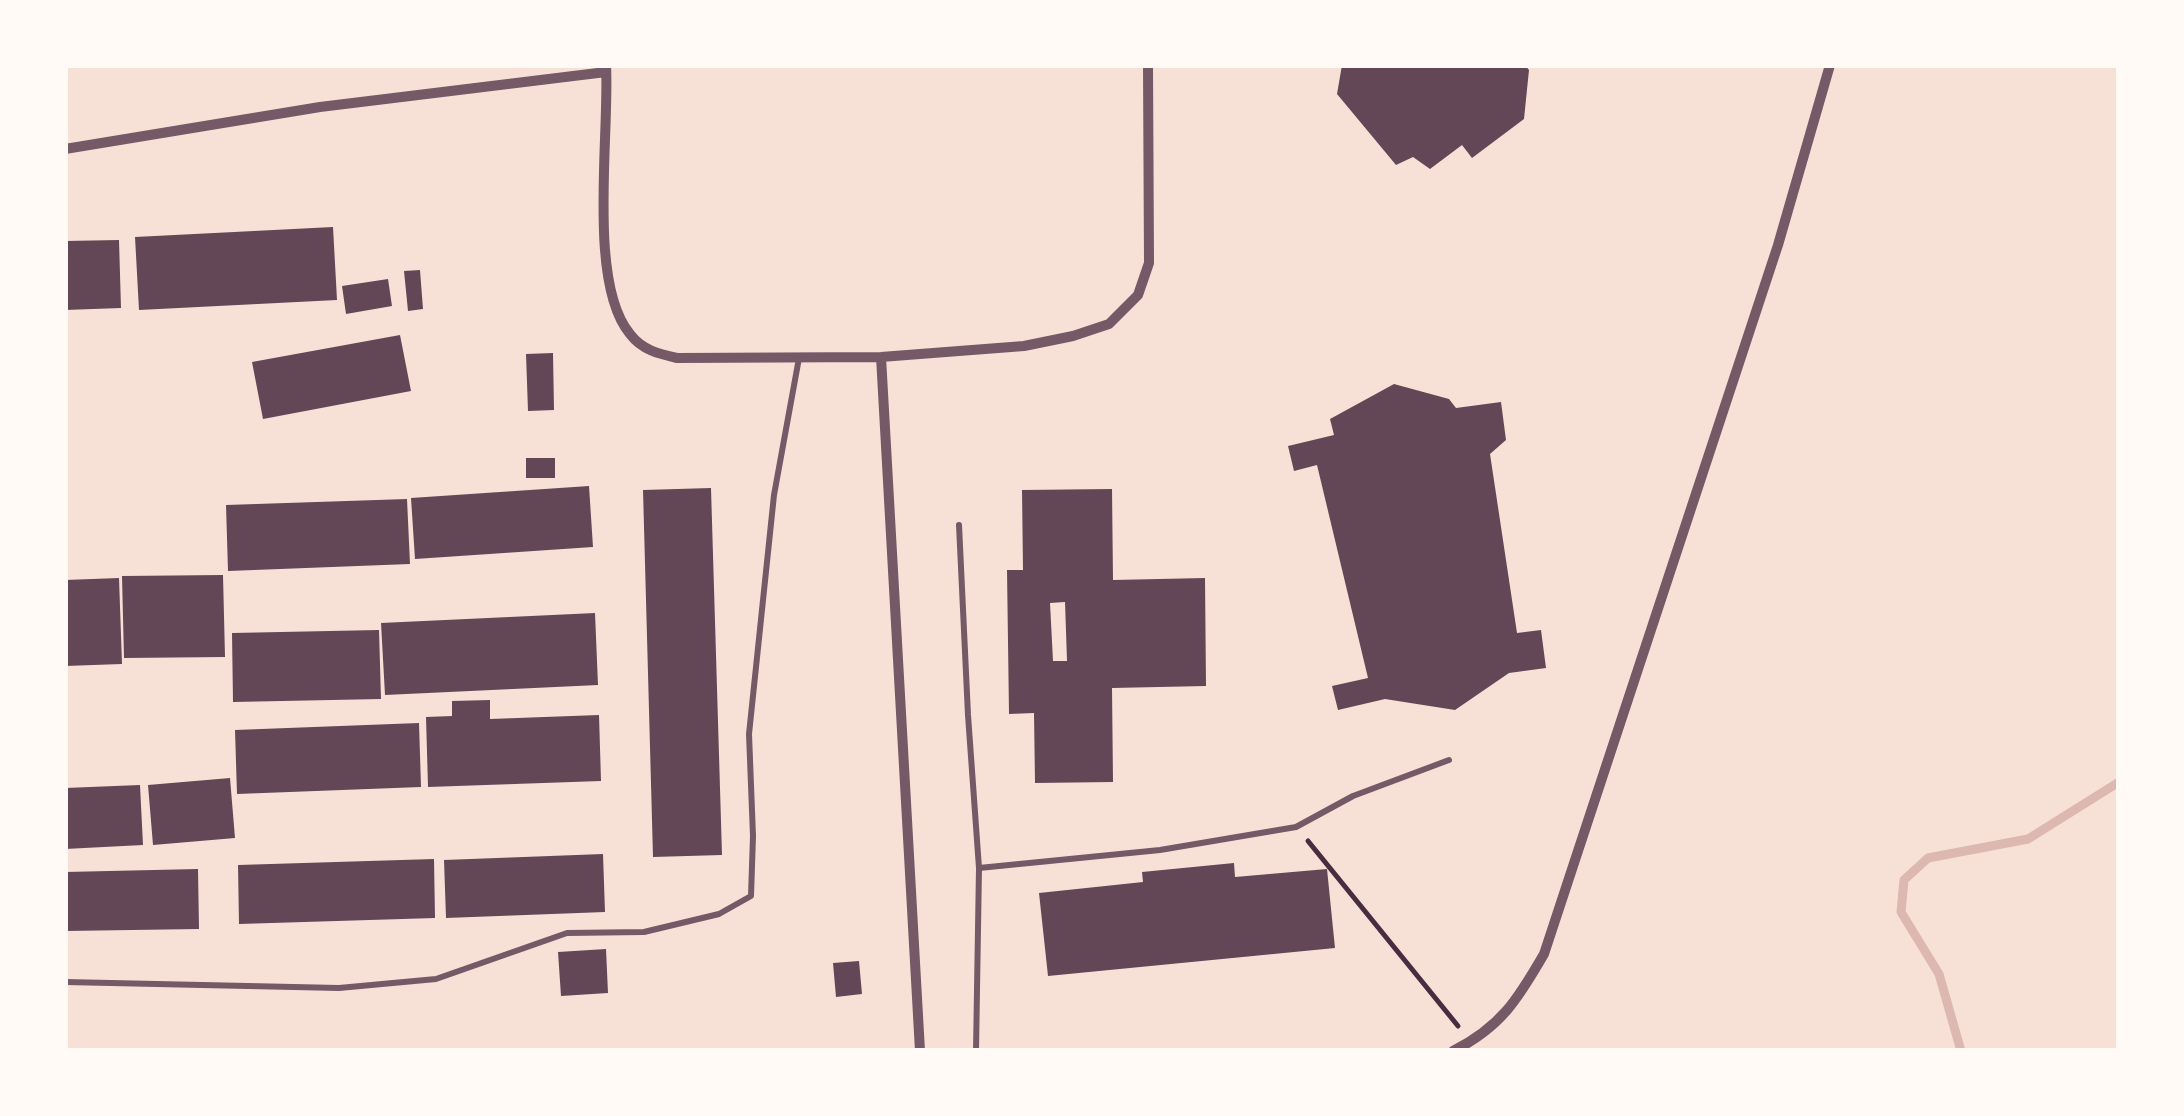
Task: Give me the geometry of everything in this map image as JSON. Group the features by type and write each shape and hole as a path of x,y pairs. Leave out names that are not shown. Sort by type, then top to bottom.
{"street":[{"path":"65,149 320,107 606,69 604,228 612,300 629,334 653,354 677,358 880,357 1024,346 1109,324 1138,295 1149,264 1148,65"},
{"path":"1453,1051 1471,1042 1514,1007 1544,954 1778,245 1830,65"},
{"path":"880,357 920,1051"}],"lane":[{"path":"65,982 339,988 436,979 567,933 644,932 719,914 751,896 754,836 749,734 774,495 799,358"},
{"path":"960,525 979,868 976,1051"},
{"path":"979,868 1160,850 1296,826 1353,796 1449,760"}],"path":[{"path":"1296,826 1471,1042"}],"building":[{"path":"1342,65 1525,65 1529,70 1524,119 1472,158 1462,145 1430,169 1413,157 1396,165 1337,94"},
{"path":"333,227 337,300 139,310 135,237"},
{"path":"119,240 121,308 65,310 65,241"},
{"path":"420,270 423,309 408,311 404,271"},
{"path":"388,279 392,306 346,314 342,286"},
{"path":"400,335 411,391 263,419 252,362"},
{"path":"553,353 554,410 528,411 526,354"},
{"path":"1394,384 1449,399 1456,408 1501,402 1506,440 1490,454 1517,633 1541,630 1546,668 1509,673 1455,710 1385,699 1338,710 1332,686 1368,678 1317,465 1294,471 1288,446 1334,435 1330,419"},
{"path":"526,458 555,458 555,478 526,478"},
{"path":"589,486 593,547 415,559 411,498"},
{"path":"711,488 722,855 653,857 643,490"},
{"path":"1112,489 1113,580 1205,578 1206,686 1112,688 1113,782 1035,783 1034,713 1009,714 1007,570 1023,570 1022,490","holes":["1065,602 1067,661 1053,661 1050,603"]},
{"path":"407,499 410,564 228,571 226,505"},
{"path":"223,575 225,657 124,658 122,576"},
{"path":"119,578 122,664 65,666 65,580"},
{"path":"595,613 598,685 385,695 381,623"},
{"path":"379,630 381,699 233,702 232,633"},
{"path":"490,700 490,719 599,715 601,781 428,787 426,717 452,716 452,701"},
{"path":"419,723 421,787 237,794 235,730"},
{"path":"230,778 235,838 153,845 148,785"},
{"path":"140,785 143,845 65,849 65,788"},
{"path":"603,854 605,912 446,918 444,860"},
{"path":"434,859 435,918 239,924 238,865"},
{"path":"1234,863 1235,877 1327,869 1335,948 1048,976 1039,893 1143,882 1142,872"},
{"path":"198,869 199,929 65,931 65,872"},
{"path":"606,949 608,993 561,996 558,952"},
{"path":"859,961 862,994 836,997 833,963"}],"waterway":[{"path":"1961,1051 1939,974 1901,912 1904,880 1928,858 2028,839 2119,782"}]}
